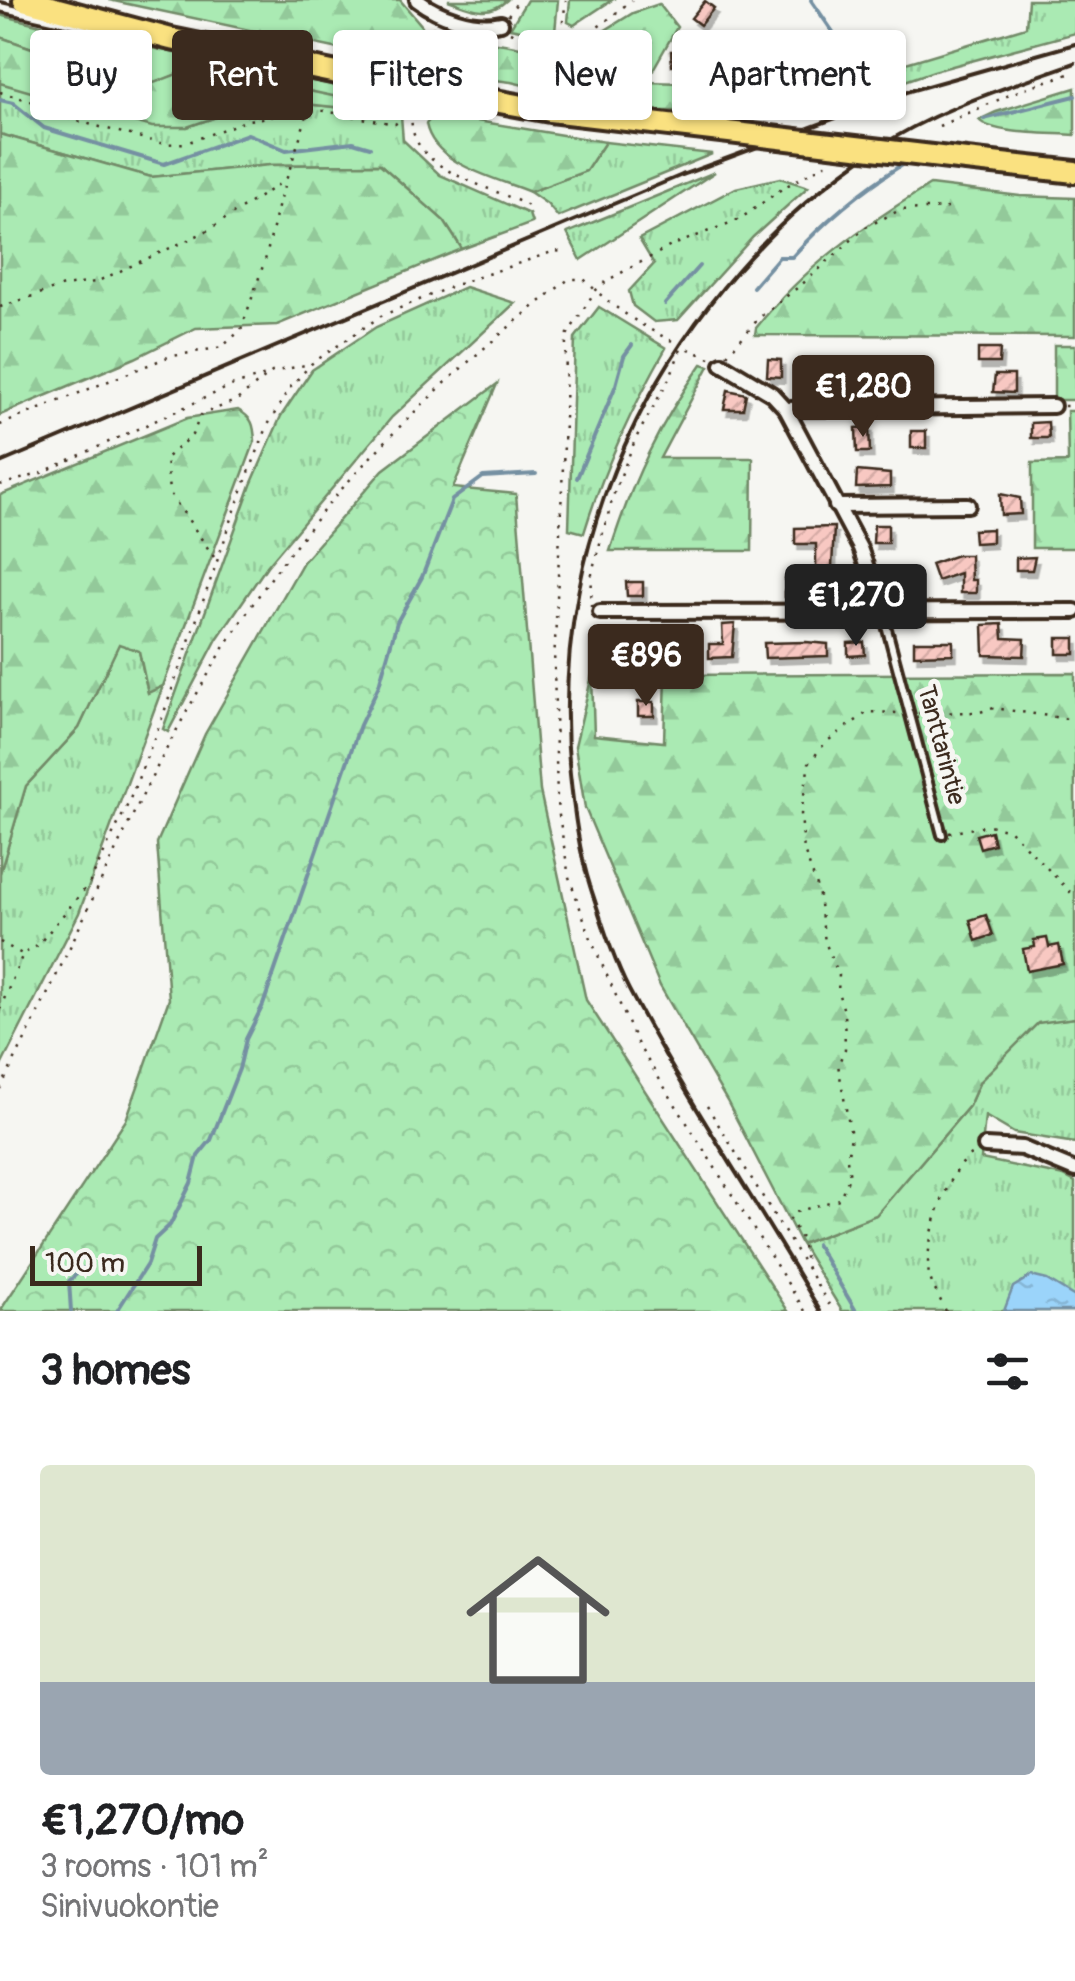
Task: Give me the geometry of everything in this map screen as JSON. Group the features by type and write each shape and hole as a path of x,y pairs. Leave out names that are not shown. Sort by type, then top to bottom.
{"highway":[{"path":"24,0 171,39 550,111 1075,172"}],"street":[{"path":"417,0 435,13 478,25 501,23"},
{"name":"Tanttarintie","path":"722,364 772,394 786,409 860,548 882,610"},
{"path":"786,409 1053,406"},
{"path":"836,506 968,505"},
{"path":"600,612 1075,610"},
{"path":"985,1146 1022,1148 1075,1170"}],"lane":[{"path":"0,7 97,30 171,39"},
{"name":"Tanttarintie","path":"882,610 942,835"}],"path":[{"path":"518,34 501,23 519,0"},
{"path":"562,30 566,0"},
{"path":"591,30 632,0"},
{"path":"433,30 435,13"},
{"path":"939,126 1025,88 1075,72"},
{"path":"0,92 34,102 59,116 164,144 186,143 248,120"},
{"path":"313,111 395,124 411,112 412,132 436,164 530,207"},
{"path":"0,425 168,357 222,346 241,330 305,120"},
{"path":"805,1311 638,1045 593,944 569,877 556,803 554,664 566,336 595,290 659,252 740,219 783,188 833,160"},
{"path":"0,307 63,286 96,282 205,232 285,181"},
{"path":"0,1089 150,781 212,667 331,501 391,434 492,338 570,279 584,280 639,325 722,364 760,316 866,227 900,210 950,208"},
{"path":"0,1009 24,954 37,946 89,884 128,804 268,425 288,390 311,364 381,316 454,285 555,251 566,252"},
{"path":"600,612 591,607 589,588 615,490 682,347"},
{"path":"0,485 39,474 232,386 311,364"},
{"path":"216,560 169,492 166,458 192,436 201,416 237,400 272,372"},
{"path":"808,1269 802,1240 790,1219 796,1212 840,1199 850,1176 847,1160 851,1136 838,1065 845,1049 839,975 825,942 818,889 804,850 801,814 809,763 826,742 868,712 980,712 994,708 1075,720"},
{"path":"942,835 989,824 1010,830 1075,897"},
{"path":"0,942 24,954"},
{"path":"707,1106 832,1311"},
{"path":"946,1311 930,1281 930,1240 956,1170 966,1157 985,1146"}],"green space":[{"path":"109,0 400,0 422,26 422,30 333,30 333,48 313,43 313,30 250,30"},
{"path":"448,0 507,0 486,10"},
{"path":"527,0 558,0 555,30 510,28"},
{"path":"570,0 612,0 574,25 568,22"},
{"path":"1028,0 1075,0 1075,33 906,81 906,63 1026,27"},
{"path":"659,4 677,27 652,71 652,30 606,30 633,13"},
{"path":"0,15 63,30 30,30 30,47 0,37"},
{"path":"0,37 30,47 30,92 0,83"},
{"path":"499,43 518,47 518,84 498,80"},
{"path":"152,48 172,52 172,76 155,83"},
{"path":"172,76 172,120 207,120 187,127 152,127 128,120 152,120 152,83"},
{"path":"313,81 333,85 333,103 313,98"},
{"path":"652,82 672,83 672,111 652,111"},
{"path":"0,83 30,90 30,120 152,119 187,127 207,120 313,120 313,105 333,107 333,120 401,120 403,140 440,175 529,214 532,223 462,249 444,221 380,164 270,165 151,177 0,134"},
{"path":"1075,88 1075,135 1010,131 979,120 996,112"},
{"path":"313,92 333,96 333,107 313,105"},
{"path":"429,120 471,120 605,142 586,171 530,192 453,160 431,138 426,124"},
{"path":"0,134 151,177 270,165 380,164 444,221 462,249 277,325 196,328 0,415"},
{"path":"605,142 712,154 558,217 530,192 586,171"},
{"path":"715,172 581,260 567,233"},
{"path":"780,178 808,187 753,237 678,320 654,322 633,306 629,291 654,264 639,239 736,188"},
{"path":"930,185 1075,198 1075,336 755,335 756,328 775,306 815,266"},
{"path":"465,287 515,303 392,417 267,566 217,639 168,732 163,729 251,485 281,416 312,370 376,327"},
{"path":"599,307 666,348 620,438 584,533 569,529 575,338"},
{"path":"1054,345 1075,345 1075,400 1054,400"},
{"path":"702,364 709,366 660,458 753,458 752,551 610,551 648,454"},
{"path":"497,384 453,488 516,494 540,791 586,1000 788,1311 0,1311 126,1120 169,999 157,843 205,734 303,562 383,470"},
{"path":"238,410 252,422 255,441 163,686 148,693 139,651 119,644 79,728 26,786 0,873 0,495 187,418"},
{"path":"1067,411 1075,411 1075,548 1032,548 1032,463 1068,462"},
{"path":"119,643 139,651 148,692 163,686 79,913 0,1068 0,873 26,786 79,728"},
{"path":"1075,673 1075,1018 1038,1023 980,1081 969,1106 876,1215 801,1244 727,1101 660,986 585,808 575,746 592,675 594,735 664,742 666,675"},
{"path":"1075,1018 1075,1143 1014,1133 985,1116 981,1159 1064,1176 1075,1182 1075,1311 842,1311 801,1244 876,1215 969,1106 980,1081 1038,1022"}],"water":[{"path":"1031,1276 1047,1280 1075,1297 1075,1311 1004,1311 1013,1287"}],"building":[{"path":"705,1 714,8 700,25 691,18"},
{"path":"978,349 1000,349 999,363 978,363"},
{"path":"768,359 781,360 781,377 767,376"},
{"path":"995,375 1014,375 1014,393 993,392"},
{"path":"728,390 746,394 743,409 724,409"},
{"path":"1048,422 1049,438 1031,438 1031,423"},
{"path":"869,427 870,452 857,452 856,428"},
{"path":"911,431 926,431 926,448 911,448"},
{"path":"857,471 890,474 890,487 856,488"},
{"path":"1000,494 1020,498 1021,514 1001,515"},
{"path":"874,525 888,525 888,543 873,543"},
{"path":"834,527 832,568 816,568 816,544 795,544 795,528"},
{"path":"992,529 992,542 974,543 973,530"},
{"path":"970,555 976,593 960,593 960,573 937,581 931,564"},
{"path":"1035,557 1032,570 1016,570 1016,558"},
{"path":"785,579 801,584 801,597 785,597"},
{"path":"626,582 643,582 643,596 627,596"},
{"path":"844,583 859,583 859,595 843,595"},
{"path":"735,624 732,657 709,658 709,644 723,644 722,625"},
{"path":"1002,624 1003,638 1025,639 1024,656 984,655 983,625"},
{"path":"1057,638 1075,638 1075,654 1057,654"},
{"path":"914,641 953,641 953,654 914,655"},
{"path":"864,642 865,655 848,656 848,643"},
{"path":"764,643 828,644 828,656 765,658"},
{"path":"622,645 637,645 637,664 622,664"},
{"path":"638,702 654,702 654,716 638,716"},
{"path":"991,831 994,844 980,848 976,835"},
{"path":"986,915 993,935 976,941 970,920"},
{"path":"1047,938 1049,947 1059,945 1063,964 1027,971 1023,949 1035,947 1034,940"}],"waterway":[{"path":"811,0 832,30"},
{"path":"984,119 1075,96"},
{"path":"0,100 13,103 44,128 164,164 248,134 286,150 353,142 370,147"},
{"path":"753,287 779,257 792,257 846,205 906,162"},
{"path":"665,304 699,266"},
{"path":"577,478 624,356 632,345"},
{"path":"117,1311 147,1264 155,1239 170,1225 191,1183 198,1156 211,1140 239,1069 246,1039 263,1005 360,725 379,685 397,622 422,577 452,500 483,477 536,474"},
{"path":"816,1244 856,1311"},
{"path":"71,1311 69,1281 83,1268"}],"railway":[{"path":"0,463 682,175 906,92 1075,44"},
{"path":"820,1311 651,1031 623,978 591,889 570,774 568,682 578,591 602,504 637,420 682,342 738,270 803,205 876,149 973,100 1075,63"}]}
